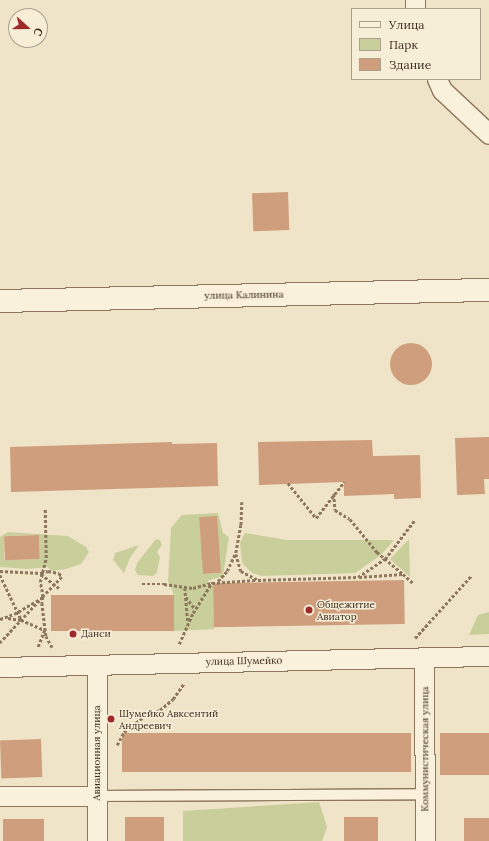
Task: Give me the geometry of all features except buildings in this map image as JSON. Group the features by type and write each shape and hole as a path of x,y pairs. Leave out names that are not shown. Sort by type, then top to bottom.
{"main road":[{"name":"улица Калинина","path":"0,301 489,290"}],"street":[{"path":"437,80 442,90 489,134"},
{"name":"улица Шумейко","path":"0,667 489,656"},
{"name":"Коммунистическая улица","path":"424,657 425,841"},
{"name":"Авиационная улица","path":"97,665 97,841"},
{"path":"0,796 97,796"}],"lane":[{"path":"97,796 425,794"}],"path":[{"path":"288,483 316,518 344,482"},
{"path":"334,494 335,510 350,519 385,559 413,584"},
{"path":"218,581 227,571 236,554 241,525 242,502"},
{"path":"45,509 46,558 41,573 45,630 54,649"},
{"path":"358,577 385,559 414,521"},
{"path":"236,554 241,571 258,580"},
{"path":"0,571 41,573 48,571 59,573 62,577 53,584 43,597 0,643"},
{"path":"41,573 59,588"},
{"path":"142,584 164,584 185,588 218,581 358,577 403,574"},
{"path":"0,575 21,620"},
{"path":"413,640 471,576"},
{"path":"178,646 195,610 212,583"},
{"path":"185,588 188,623"},
{"path":"186,596 195,610"},
{"path":"0,619 18,612 43,597"},
{"path":"5,618 21,620 45,630"},
{"path":"37,650 45,630"},
{"path":"114,750 124,732 147,714 160,710 173,699 200,662"}],"green space":[{"path":"218,513 223,533 229,537 223,576 207,581 213,586 214,629 174,631 174,595 168,581 171,528 182,515","holes":["199,518 221,573 204,574"]},
{"path":"8,532 68,536 86,547 89,552 81,564 66,569 51,571 48,567 27,569 0,567 0,537","holes":["39,535 40,559 4,560 4,536"]},
{"path":"245,533 287,540 394,540 381,555 355,573 262,576 252,573 242,563 240,543"},
{"path":"156,539 160,540 162,545 157,552 160,557 157,572 153,576 138,575 135,570 137,563"},
{"path":"409,539 410,577 390,559"},
{"path":"139,545 130,558 124,573 113,560 115,553"},
{"path":"489,612 489,634 469,635 478,615"},
{"path":"319,802 327,827 322,841 183,841 183,811"}],"place":[{"name":"Общежитие Авиатор","path":"309,610"},
{"name":"Данси","path":"73,634"},
{"name":"Шумейко Авксентий Андреевич","path":"111,719"}]}
